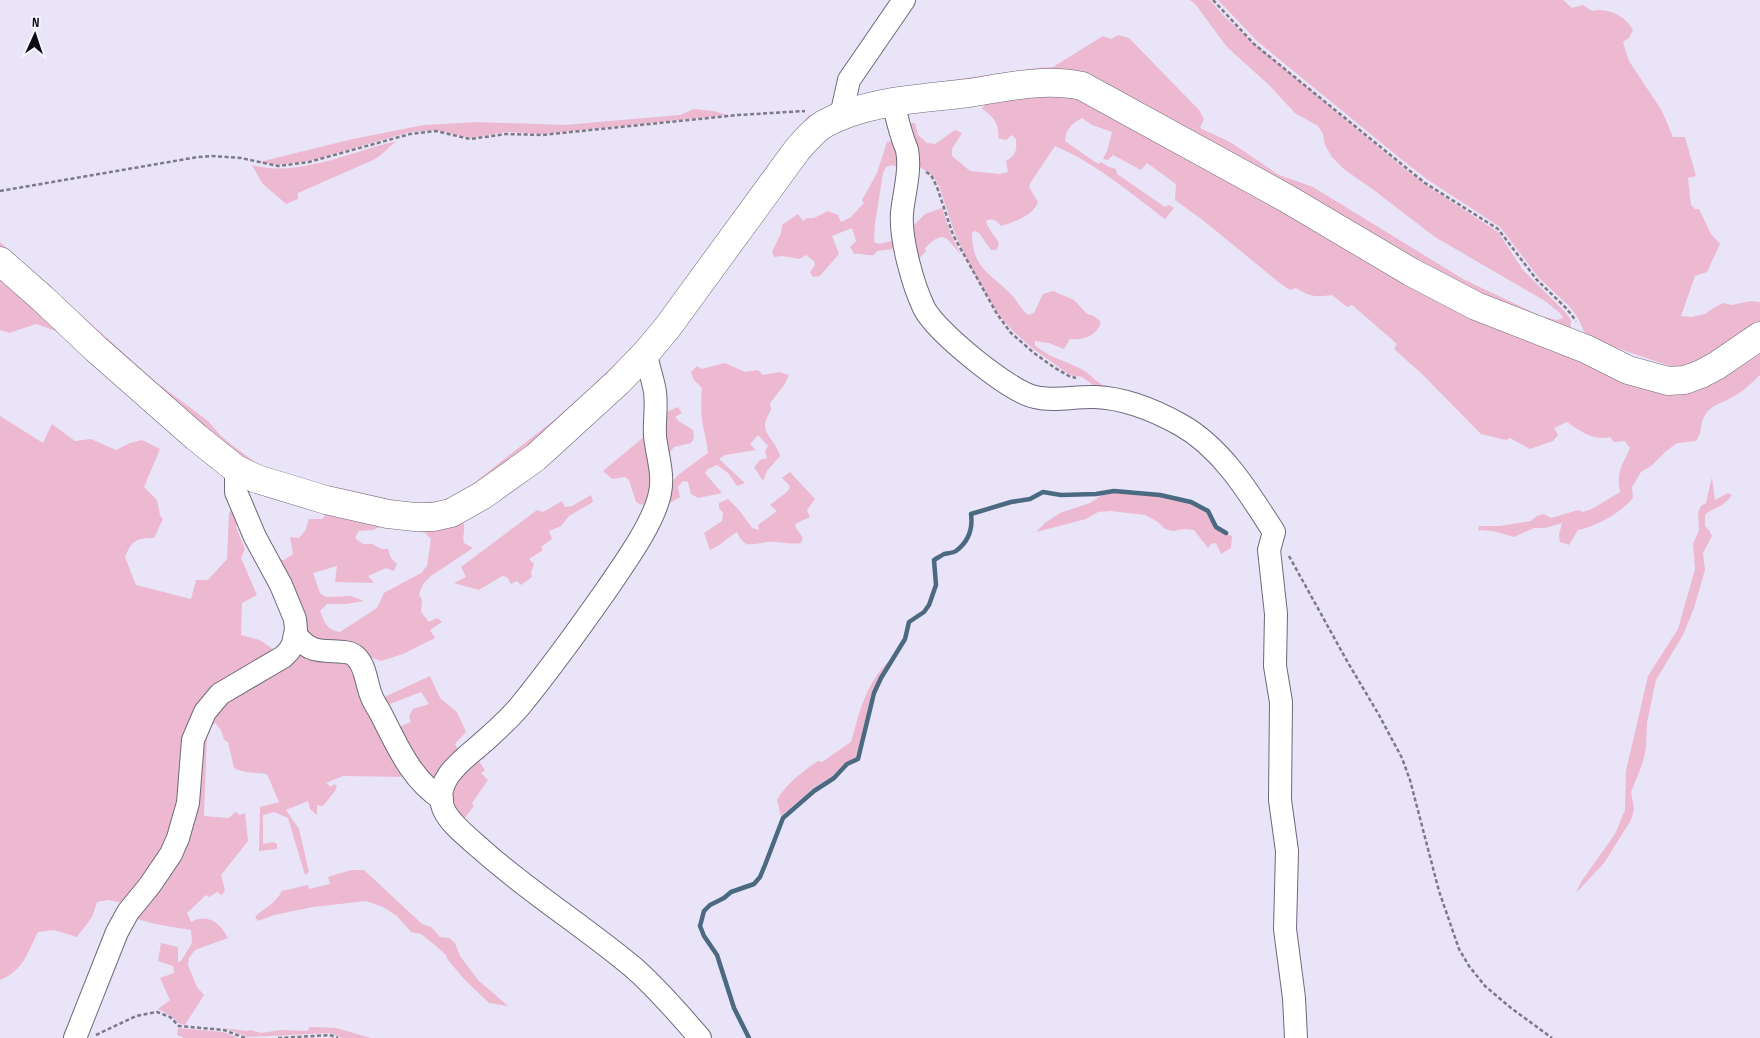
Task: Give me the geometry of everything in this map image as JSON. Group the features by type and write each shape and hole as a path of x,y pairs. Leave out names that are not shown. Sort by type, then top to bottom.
{"main road":[{"path":"0,261 96,349 236,469 257,479 326,500 388,514 415,517 433,517 451,513 482,495 536,457 618,382 646,354 679,312 797,150 822,125 867,108 894,102 1027,84 1048,82 1082,86 1278,193 1411,272 1476,306 1586,349 1628,370 1668,381 1685,380 1702,374 1716,366 1760,336"}],"street":[{"path":"842,116 850,80 904,0"},
{"path":"894,102 907,150 908,160 902,217 911,272 924,309 947,338 1019,392 1034,397 1051,399 1094,397 1112,399 1154,412 1180,424 1196,435 1226,464 1274,532 1269,550 1276,614 1275,666 1282,709 1280,800 1287,851 1285,929 1294,998 1296,1038"},
{"path":"646,354 655,392 655,434 661,480 660,493 645,529 569,644 519,708 453,769 446,779 442,799 444,811 475,844 510,874 654,985 700,1038"},
{"path":"75,1038 128,912 150,885 171,854 178,838 188,803 193,740 204,712 220,694 282,657 289,651 296,636 295,619 291,609 271,564 255,536 236,492 236,469"},
{"path":"296,636 305,645 314,649 345,652 355,655 363,667 371,696 399,750 423,784 431,793 442,799"}],"path":[{"path":"1213,0 1254,44 1399,162 1425,182 1498,229 1537,280 1576,320 1586,349"},
{"path":"0,191 198,157 241,158 278,166 309,162 410,134 436,132 470,139 506,134 542,135 738,115 807,111"},
{"path":"908,160 931,175 937,187 953,235 988,299 1006,326 1034,353 1055,368 1069,376 1082,379"},
{"path":"1274,532 1298,571 1346,661 1379,715 1402,758 1410,780 1439,891 1459,949 1469,966 1486,986 1511,1008 1552,1038"},
{"path":"90,1038 136,1016 157,1012 170,1017 179,1026 224,1030 245,1038"},
{"path":"278,1038 330,1035 338,1038"}],"shaded area":[{"path":"1190,0 1210,0 1253,43 1400,165 1426,185 1498,232 1523,270 1571,320 1570,333 1471,293 1106,88 853,97 891,89 1053,67 1103,36 1111,39 1118,35 1129,38 1199,110 1204,119 1200,128 1230,142 1279,175 1313,187 1463,279 1541,316 1557,320 1563,318 1560,313 1545,301 1435,237 1345,170 1332,157 1318,126 1295,113 1269,85 1227,47 1196,5"},
{"path":"1218,0 1563,0 1572,8 1583,5 1592,11 1604,10 1621,17 1633,30 1629,38 1623,42 1629,61 1662,111 1673,137 1685,137 1696,176 1688,178 1691,205 1695,209 1699,209 1711,234 1720,244 1707,272 1695,276 1681,316 1692,317 1705,314 1723,303 1732,305 1751,301 1760,302 1760,328 1693,367 1673,367 1587,338 1578,318 1570,307 1539,278 1500,227 1428,180 1401,159 1257,41"},
{"path":"1073,94 1642,383 1760,343 1760,375 1737,394 1709,410 1703,419 1699,437 1696,441 1677,443 1651,466 1641,472 1632,487 1633,498 1627,504 1608,518 1578,530 1569,545 1560,542 1559,535 1562,523 1545,528 1534,528 1514,537 1493,531 1478,530 1479,526 1500,526 1531,521 1537,516 1544,514 1551,518 1578,510 1583,512 1592,509 1620,492 1619,474 1630,448 1625,441 1614,442 1610,437 1598,438 1582,432 1567,422 1554,428 1558,435 1553,441 1530,449 1510,438 1506,440 1481,434 1421,373 1394,349 1397,344 1352,305 1347,307 1332,295 1313,296 1296,288 1290,290 1281,284 1204,221 1175,200 1176,184 1147,163 1141,170 1113,155 1108,160 1103,159 1112,132 1092,125 1082,118 1070,127 1065,141 1098,164 1101,162 1116,169 1117,174 1165,207 1169,205 1174,208 1165,219 1099,170 1055,146 1029,187 1038,202 1036,207 1028,215 1012,223 1001,226 994,220 986,221 998,242 999,245 996,250 991,250 979,233 975,231 972,233 975,254 979,262 989,275 1011,294 1028,315 1034,313 1043,294 1053,291 1074,300 1087,314 1094,316 1101,322 1093,334 1085,338 1070,339 1064,349 1049,343 1035,341 1035,345 1047,354 1080,368 1108,388 1135,393 1152,402 1103,392 1082,377 1070,375 1032,348 998,314 971,268 955,234 939,186 933,176 910,160 901,124 915,123 918,135 927,143 935,144 955,130 962,133 952,149 952,156 970,171 1000,174 1008,172 1006,161 1015,152 1016,139 1012,135 1006,140 998,138 998,129 995,121 982,109 985,104 1017,95"},
{"path":"694,109 728,115 542,134 506,132 470,138 436,130 410,132 309,161 278,165 259,162 353,139 424,125 477,122 564,125 680,115"},
{"path":"809,115 828,117 631,356 486,483 422,511 245,465 0,253 0,242 156,382 208,421 220,435 259,465 309,481 399,501 417,503 440,501 465,490 554,420 628,351 671,303 753,188"},
{"path":"900,138 903,165 898,210 894,208 897,167 893,165 886,167 883,173 875,224 874,242 879,244 896,240 892,249 877,251 874,255 854,254 850,247 856,241 852,228 832,236 839,254 820,276 813,277 810,272 815,265 814,261 806,255 799,259 782,256 774,257 772,252 781,233 782,225 798,214 803,221 828,211 838,215 841,222 851,217 864,203 862,200 877,173 887,142"},
{"path":"397,141 373,160 298,193 298,199 286,204 262,183 252,165 269,168 306,166"},
{"path":"942,208 951,235 961,255 948,240 941,237 925,248 926,251 914,264 912,227 925,214"},
{"path":"0,273 225,475 211,468 56,331 36,324 9,333 0,330"},
{"path":"725,363 745,372 758,370 763,375 779,372 789,375 785,384 770,403 771,410 765,424 766,430 780,456 767,471 763,481 754,467 760,460 767,458 765,451 768,446 758,435 750,444 756,450 725,455 719,459 745,483 737,486 728,473 717,465 708,469 705,473 722,493 698,498 691,494 688,482 683,481 678,487 680,497 658,510 664,491 678,475 708,453 702,421 702,388 694,380 691,372 697,366 702,369"},
{"path":"678,407 682,413 675,417 693,430 694,438 691,443 674,447 668,455 660,415"},
{"path":"0,416 43,443 52,424 75,441 91,439 116,450 130,443 142,440 160,449 144,487 157,500 160,515 163,519 154,538 136,541 130,547 125,557 136,585 191,599 196,580 208,580 227,559 229,513 235,506 240,518 236,527 245,549 241,558 257,595 242,603 241,635 260,640 277,652 213,691 181,817 128,904 108,900 97,902 92,917 77,937 54,930 38,932 20,966 0,980"},
{"path":"651,431 653,501 642,505 636,502 629,480 625,477 612,479 603,471"},
{"path":"790,472 815,499 807,510 810,517 795,524 803,538 801,543 771,542 746,544 737,532 710,550 704,533 722,521 723,513 719,508 719,503 728,499 752,528 759,530 758,525 777,511 770,505 788,491 790,486 782,478"},
{"path":"1712,477 1715,500 1728,493 1732,495 1721,506 1705,515 1705,526 1712,536 1703,553 1705,570 1694,608 1683,635 1656,680 1647,722 1646,748 1643,762 1631,792 1634,809 1631,820 1604,863 1576,893 1581,882 1615,834 1625,810 1626,771 1648,676 1678,629 1695,569 1693,544 1699,530 1698,513 1701,506 1706,503"},
{"path":"515,486 477,515 463,522 464,543 473,548 431,576 423,584 419,594 422,600 421,612 429,622 437,618 442,622 430,630 435,638 403,654 381,661 373,658 363,662 309,641 272,560 284,560 293,554 290,537 299,538 305,531 309,519 322,519 328,512 275,500 249,491 242,492 243,488 397,522","holes":["385,525 424,532 431,539 427,566 421,573 384,593 377,608 340,632 329,627 320,611 327,604 346,604 364,601 351,596 326,597 320,593 313,573 337,566 335,582 374,583 368,576 386,568 394,571 397,564 391,558 388,549 382,549 372,544 363,544 355,538 359,531 373,530"]},
{"path":"1114,493 1160,496 1190,504 1206,512 1215,529 1232,536 1231,548 1221,554 1216,543 1211,544 1208,548 1194,530 1173,531 1165,529 1158,522 1145,515 1111,511 1098,512 1086,519 1036,532 1060,513 1090,503 1102,495"},
{"path":"591,495 593,502 569,516 561,526 549,531 552,539 541,547 543,550 529,559 534,564 531,573 532,577 521,585 517,581 511,584 507,577 502,576 479,590 454,583 466,577 461,567 537,510 543,512 562,501 565,507 572,506"},
{"path":"292,654 347,657 412,777 343,776 326,783 331,787 334,784 337,786 323,806 317,805 317,815 310,809 308,801 286,810 299,829 309,872 305,875 288,818 274,812 263,815 263,844 273,842 277,844 277,849 259,851 260,807 279,802 267,774 246,772 234,768 228,742 224,740 221,730 215,723 210,726 207,733 204,816 229,818 235,812 240,815 245,813 248,841 221,875 225,890 222,895 217,892 209,897 206,895 187,913 191,922 197,919 213,921 228,938 195,950 189,958 188,965 197,987 204,995 185,1025 180,1024 171,1016 158,1009 170,1000 160,978 174,973 173,966 158,961 161,943 178,947 178,962 181,961 192,943 191,930 155,924 130,917 154,887 208,714"},
{"path":"889,661 872,692 856,758 846,762 832,776 812,789 781,816 777,800 790,783 818,761 822,762 851,742 864,699 874,679"},
{"path":"430,676 440,698 457,712 466,732 455,744 461,755 435,786 393,729 411,722 409,716 413,709 429,704 421,692 382,707 378,700"},
{"path":"483,756 485,758 479,761 485,770 481,773 488,780 472,803 474,806 460,824 447,787"},
{"path":"351,870 364,870 422,924 431,927 440,937 449,938 455,943 460,956 478,980 508,1006 489,1003 465,980 446,955 435,945 421,934 411,932 397,916 383,907 366,901 313,907 274,915 258,921 255,917 273,902 282,891 308,885 309,889 330,884 328,877"},
{"path":"310,1027 336,1028 371,1038 342,1038 330,1033 247,1037 224,1028 261,1033 281,1030 307,1031"},
{"path":"178,1028 223,1032 239,1038 184,1038 177,1035"}],"waterway":[{"path":"749,1038 734,1008 717,955 704,936 700,926 704,911 731,892 754,884 760,877 783,818 814,791 834,778 847,764 858,759 874,693 905,639 909,622 924,612 929,605 936,585 934,560 944,554 956,551 964,544 970,530 971,514 1011,502 1030,499 1043,492 1061,495 1096,494 1114,491 1160,495 1191,502 1208,511 1216,527 1226,533"}]}
